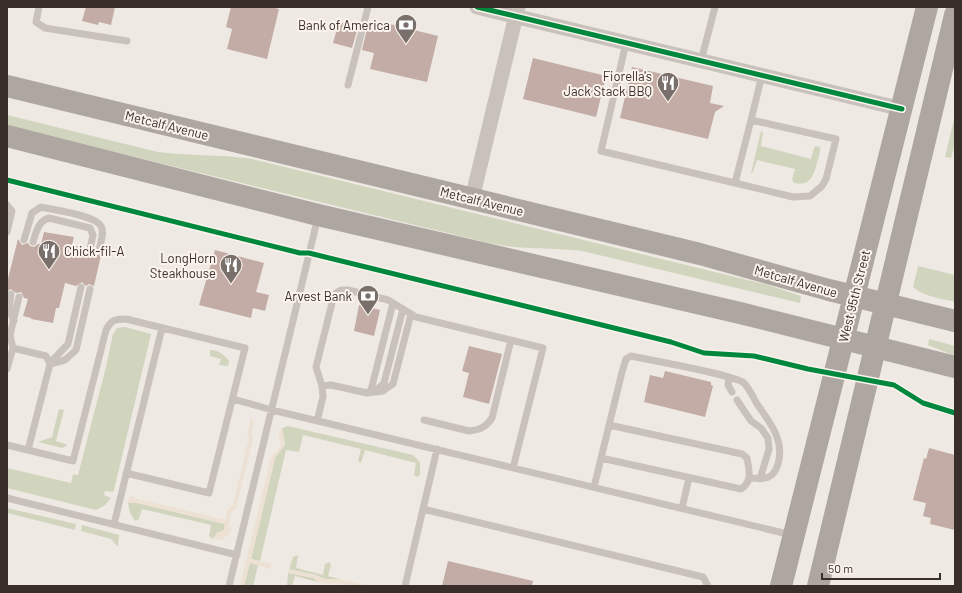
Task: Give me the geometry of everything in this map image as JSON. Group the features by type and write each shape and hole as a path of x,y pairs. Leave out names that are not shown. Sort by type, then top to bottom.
{"main road":[{"name":"West 95th Street","path":"781,586 927,7"},
{"path":"818,586 955,15"},
{"name":"Metcalf Avenue","path":"7,86 700,254 854,297 955,321"},
{"path":"7,136 318,215 567,272 955,367"}],"street":[{"path":"477,7 517,12 626,43 902,110"},
{"path":"472,199 517,12"}],"lane":[{"path":"39,7 36,22 46,28 127,41"},
{"path":"348,86 368,7"},
{"path":"701,61 715,7"},
{"path":"626,43 601,151 793,197 810,196 822,186 830,165 836,139 751,120"},
{"path":"735,183 762,76"},
{"path":"7,205 12,211 7,232"},
{"path":"24,240 32,213 41,207 95,220 101,227 102,232 99,251"},
{"path":"229,586 318,215"},
{"path":"33,242 40,224 45,219 49,218 90,228 93,235 90,249"},
{"path":"28,450 50,364 68,344 81,287"},
{"path":"50,364 65,360 76,350 90,289"},
{"path":"317,421 323,397 322,386 316,367 333,299 336,293 341,290 348,290 388,300 416,317 543,348 513,468"},
{"path":"11,294 9,310 14,321"},
{"path":"7,370 13,348 10,335 19,297"},
{"path":"371,392 393,303"},
{"path":"371,392 384,383 403,309"},
{"path":"322,386 331,385 371,392 383,391 393,384 411,314"},
{"path":"7,445 73,461 106,330 110,322 116,319 126,319 245,348 210,494 126,473"},
{"path":"114,524 162,328"},
{"path":"424,420 469,431 477,430 488,424 492,418 511,340"},
{"path":"13,348 46,356 50,364"},
{"path":"594,487 622,372 626,359 631,356 729,377 743,383 777,434 781,450 775,473 772,476 760,479 750,478"},
{"path":"729,377 728,385 732,392"},
{"path":"233,399 317,421 794,535"},
{"path":"737,400 751,421 761,428 768,438 769,449 760,479"},
{"path":"601,458 741,489 747,485 750,478 747,458 742,454 609,425"},
{"path":"405,586 437,449"},
{"path":"682,508 689,478"},
{"path":"7,498 237,555"},
{"path":"423,508 703,577 708,586"}],"green space":[{"path":"7,115 158,152 228,156 252,159 768,285 801,296 800,303 582,251 512,247 489,243 7,126"},
{"path":"955,115 955,144 951,158 945,157"},
{"path":"761,131 763,132 761,146 811,159 814,148 816,146 820,147 820,153 813,176 808,182 799,184 794,183 792,180 795,169 757,160 753,172 751,173"},
{"path":"918,266 955,275 955,302 927,295 913,287"},
{"path":"125,327 151,334 114,490 113,492 105,491 104,495 111,498 105,505 96,510 7,488 7,468 71,483 73,474 78,475 113,334 117,328"},
{"path":"929,339 955,346 955,356 928,345"},
{"path":"210,350 221,353 229,361 228,366 219,365 221,359 210,356"},
{"path":"59,409 64,410 56,441 68,445 62,448 38,442 52,437"},
{"path":"288,426 413,455 420,462 420,475 417,477 414,475 416,463 365,450 361,463 358,461 361,449 303,435 299,452 286,450 260,561 251,559 275,458 285,444 282,428"},
{"path":"128,503 137,503 225,524 224,530 217,533 213,539 209,536 211,525 142,509 139,519 135,521 130,513"},
{"path":"7,508 76,524 75,530 7,513"},
{"path":"82,525 119,535 118,547 111,539 81,531"},
{"path":"298,555 296,568 323,575 325,564 329,562 331,565 328,576 340,579 326,579 289,569 293,557"},
{"path":"250,563 258,565 253,586 244,586"},
{"path":"288,573 314,578 317,582 295,576 292,586 287,586"}],"shaded area":[{"path":"251,417 254,424 251,434 253,435 253,439 236,508 231,512 229,528 232,526 230,533 227,536 221,540 213,539 217,533 224,530 225,524 137,503 128,503 130,495 134,498 226,520 227,511 233,505 249,437 247,436"},
{"path":"282,428 285,445 275,458 251,559 272,564 270,569 250,563 244,586 240,586 271,457 281,446 278,432"},
{"path":"289,569 326,579 340,579 369,586 351,586 338,583 327,584 317,582 314,578 288,573"}],"building":[{"path":"86,7 115,7 111,25 99,22 98,25 82,21"},
{"path":"231,7 270,7 279,9 267,59 227,49 232,29 226,27"},
{"path":"339,22 358,27 352,48 333,43"},
{"name":"Bank of America","path":"382,22 438,36 427,82 370,69 374,53 362,50 367,29 379,32"},
{"path":"533,58 606,76 596,117 523,99"},
{"name":"Fiorella's Jack Stack BBQ","path":"632,67 713,86 710,103 724,106 715,112 708,139 620,118"},
{"path":"44,232 74,237 72,245 85,248 89,254 94,252 96,255 101,255 94,286 89,284 86,286 82,282 76,286 65,283 59,308 56,308 53,323 23,316 28,299 24,298 21,292 16,293 11,289 7,291 7,283 18,239 22,245 28,243 30,246 34,247 41,244"},
{"name":"LongHorn Steakhouse","path":"215,250 264,263 256,292 269,295 265,311 253,308 251,318 199,305"},
{"name":"Arvest Bank","path":"359,305 380,310 374,336 354,331"},
{"path":"469,346 502,354 489,404 463,397 469,373 462,371"},
{"path":"665,371 711,382 711,385 713,386 705,417 644,402 650,375 663,378"},
{"path":"929,448 955,455 955,530 930,524 931,518 923,516 926,503 913,500 924,458 926,459"},
{"path":"448,561 533,581 532,586 442,586"}],"cycle path":[{"path":"477,7 902,109"},
{"path":"7,180 300,253 309,253 671,342 704,353 754,356 808,369 894,385 923,403 955,413"}],"place":[{"name":"Bank of America","path":"406,44"},
{"name":"Fiorella's Jack Stack BBQ","path":"668,102"},
{"name":"Chick-fil-A","path":"49,270"},
{"name":"LongHorn Steakhouse","path":"231,284"},
{"name":"Arvest Bank","path":"368,316"}]}
